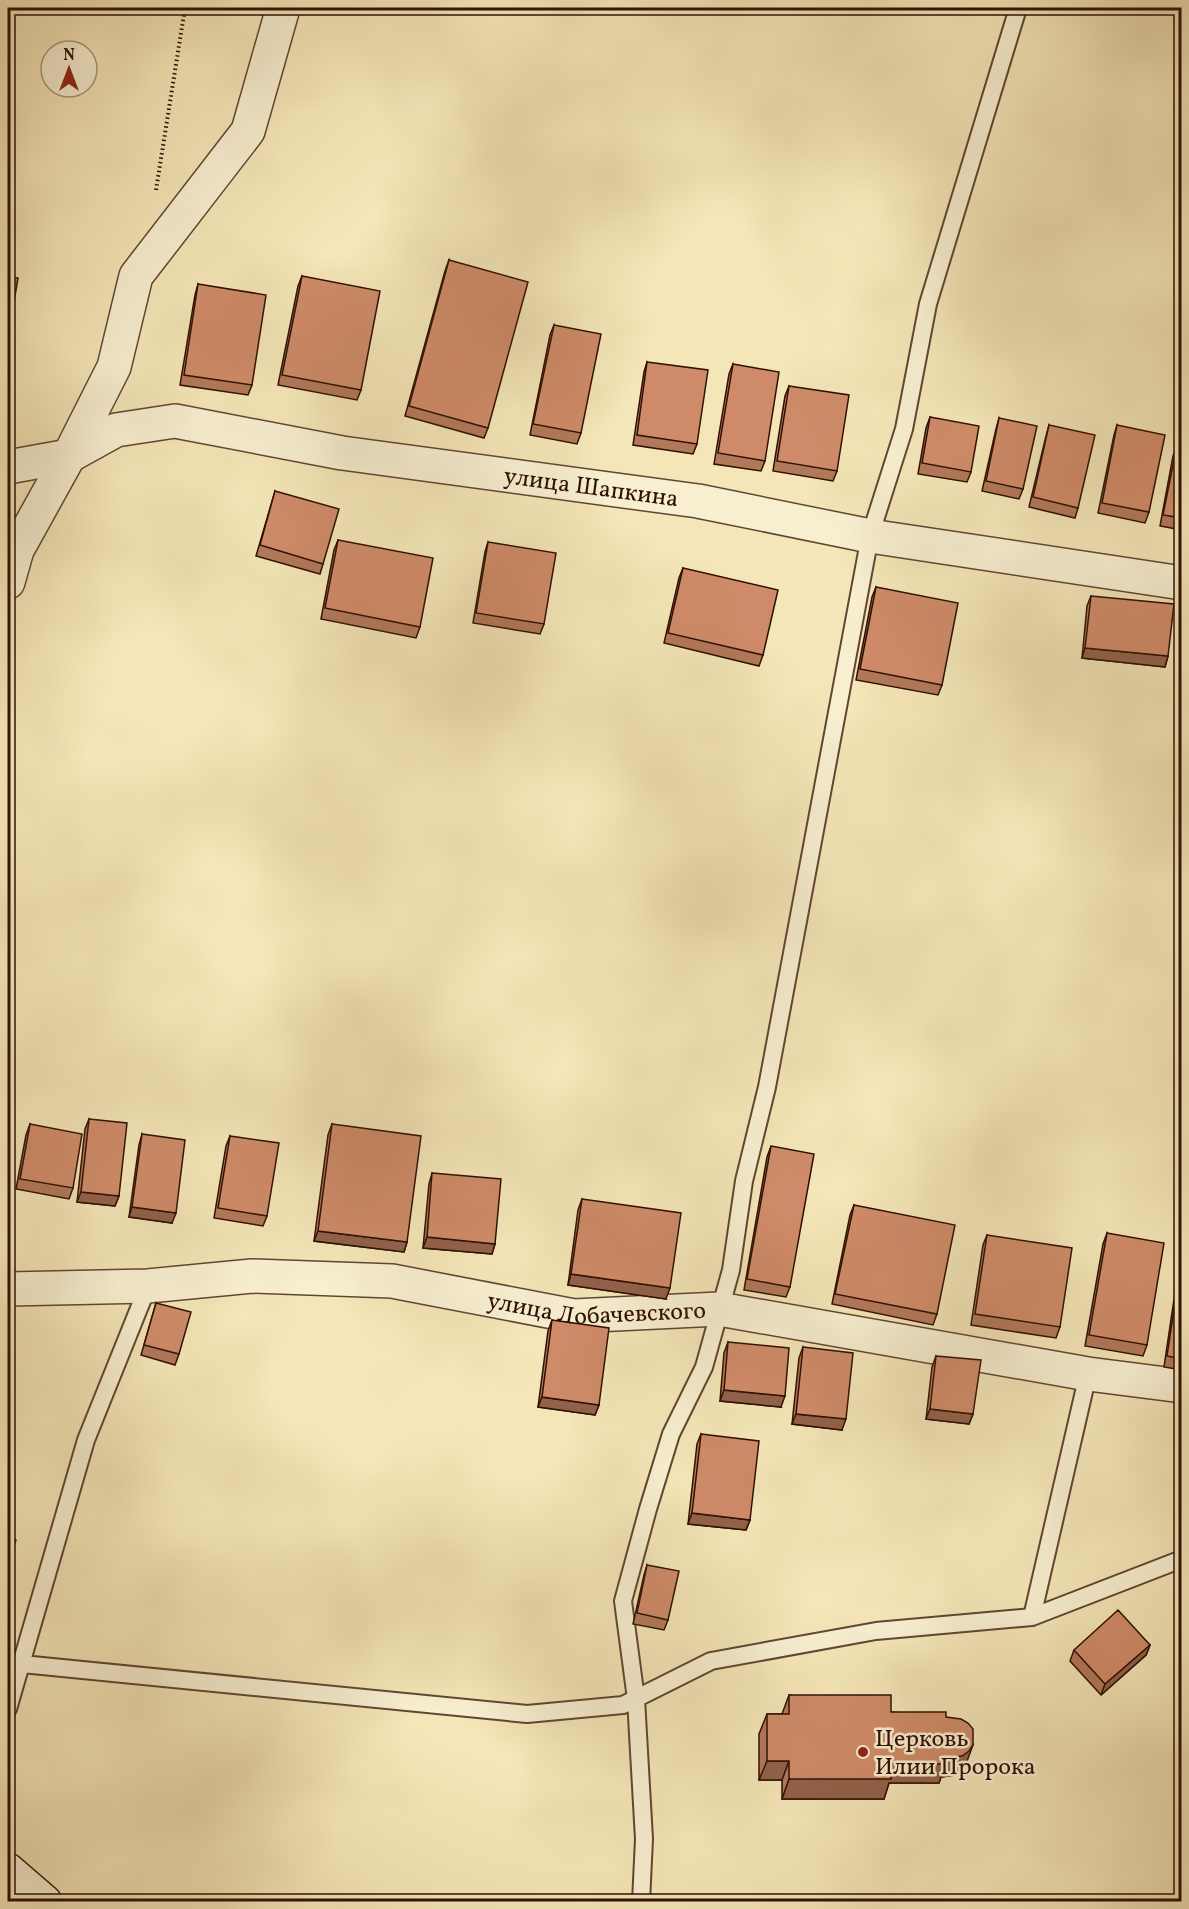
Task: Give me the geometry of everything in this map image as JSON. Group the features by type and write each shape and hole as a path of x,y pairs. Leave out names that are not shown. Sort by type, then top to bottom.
{"street":[{"path":"8,582 17,550 114,368 136,276 248,130 283,8"},
{"name":"улица Шапкина","path":"8,467 69,456 116,430 175,420 342,453 698,501 870,536 1182,583"},
{"name":"улица Лобачевского","path":"8,1289 148,1286 252,1276 392,1281 574,1316 719,1309 1088,1374 1182,1386"},
{"path":"8,1870 45,1902"}],"lane":[{"path":"641,1902 644,1839 636,1699 623,1601 671,1434 704,1367 731,1270 744,1181 767,1087 870,536 904,429 928,304 1018,8"},
{"path":"8,1709 86,1440 148,1286"},
{"path":"1032,1617 1088,1374"},
{"path":"22,1664 527,1714 622,1705 711,1661 876,1630 1032,1617 1182,1559"}],"path":[{"path":"154,197 185,8"}],"building":[{"path":"449,260 528,282 488,428 409,406"},
{"path":"8,276 18,278 8,337"},
{"path":"302,276 380,291 361,390 282,375"},
{"path":"198,284 266,295 252,385 184,375"},
{"path":"554,325 601,334 581,433 533,424"},
{"path":"647,362 708,370 697,444 637,435"},
{"path":"733,364 779,372 765,461 718,453"},
{"path":"789,386 849,395 837,471 777,461"},
{"path":"930,417 979,426 971,472 922,463"},
{"path":"999,418 1037,426 1023,489 986,481"},
{"path":"1049,425 1095,435 1078,508 1033,497"},
{"path":"1117,425 1165,435 1149,512 1102,503"},
{"path":"1177,445 1182,446 1182,518 1163,515"},
{"path":"275,491 339,509 323,564 260,545"},
{"path":"338,540 433,558 420,627 325,608"},
{"path":"488,542 556,553 544,624 476,613"},
{"path":"683,568 778,590 763,655 668,633"},
{"path":"876,587 958,603 942,685 860,669"},
{"path":"1091,596 1174,604 1168,656 1085,648"},
{"path":"89,1119 127,1123 119,1196 81,1192"},
{"path":"8,1121 11,1122 8,1140"},
{"path":"30,1124 82,1134 73,1188 20,1179"},
{"path":"332,1124 421,1136 407,1242 318,1231"},
{"path":"142,1134 185,1140 176,1213 132,1207"},
{"path":"230,1136 279,1143 267,1216 218,1208"},
{"path":"771,1146 814,1154 790,1287 747,1279"},
{"path":"432,1173 501,1179 495,1244 427,1237"},
{"path":"582,1199 681,1213 670,1288 571,1274"},
{"path":"854,1205 955,1225 937,1314 835,1294"},
{"path":"1107,1233 1164,1243 1147,1345 1089,1335"},
{"path":"987,1235 1072,1248 1060,1327 975,1314"},
{"path":"1180,1269 1182,1269 1182,1359 1167,1356"},
{"path":"156,1303 191,1312 179,1354 144,1345"},
{"path":"552,1320 609,1328 599,1405 542,1397"},
{"path":"728,1342 789,1348 785,1396 724,1390"},
{"path":"803,1347 853,1353 846,1419 796,1414"},
{"path":"936,1356 981,1360 973,1414 930,1409"},
{"path":"701,1434 759,1441 750,1520 692,1513"},
{"path":"8,1536 16,1540 8,1561"},
{"path":"647,1565 679,1571 668,1620 637,1613"},
{"path":"1118,1610 1150,1645 1105,1684 1074,1650"},
{"name":"Церковь Илии Пророка","path":"789,1695 891,1695 891,1712 946,1712 946,1717 961,1719 968,1723 973,1729 973,1745 962,1756 946,1758 946,1764 891,1764 891,1779 789,1779 789,1761 767,1761 767,1714 789,1714"}],"place":[{"name":"Церковь Илии Пророка","path":"863,1752"}]}
